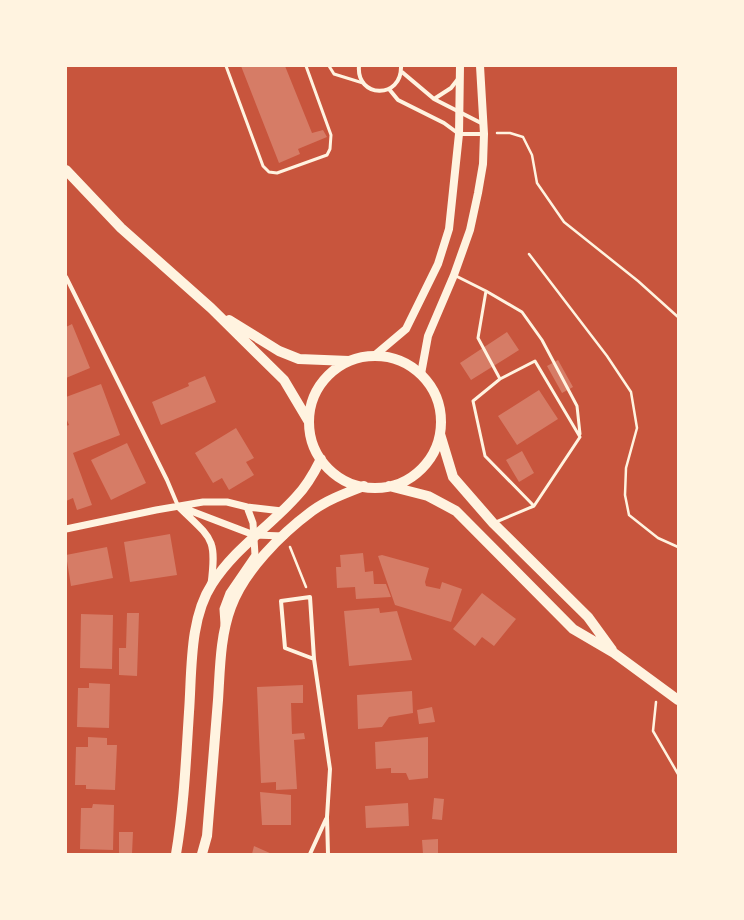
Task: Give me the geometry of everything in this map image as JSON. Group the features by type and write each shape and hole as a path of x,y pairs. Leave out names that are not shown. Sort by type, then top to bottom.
{"main road":[{"path":"374,356 406,329 438,264 449,229 460,134 460,66"},
{"path":"421,374 428,336 454,275 470,230 484,164 484,134 480,66"},
{"path":"66,170 121,228 211,308 284,380 309,422"},
{"path":"211,308 279,351 299,359 349,361 374,356 400,360 421,374 430,384 440,408 440,433 437,446 422,468 407,479 389,486"},
{"path":"349,361 338,367 320,386 314,397 309,422 311,436 321,459 340,477 364,486 389,486 428,496 456,511 573,629 614,653 678,700"},
{"path":"440,433 453,477 493,523 588,617 614,653"},
{"path":"176,854 182,816 194,635 203,605 211,586 232,557 254,535 296,498 309,482 321,459"},
{"path":"202,854 207,836 221,658 224,634 230,608 259,561 284,536 312,511 330,500 364,486"}],"street":[{"path":"359,66 360,78 364,83 375,90 389,89 395,85 402,72 401,66"},
{"path":"402,72 434,99 483,124"},
{"path":"434,99 451,88 460,78"},
{"path":"389,89 398,100 444,123 460,134 484,134"},
{"path":"66,277 164,473 178,506 206,534 213,546 214,558 211,586"},
{"path":"66,529 203,502 228,502 247,507 282,511"},
{"path":"178,506 254,535 284,536"},
{"path":"224,634 223,609 229,592 255,555 253,523 247,507"},
{"path":"314,659 285,648 281,601 310,597 314,659 330,769 327,817 328,854"},
{"path":"310,854 327,817"}],"lane":[{"path":"226,66 263,166 269,172 277,173 326,155 330,148 331,135 306,66"},
{"path":"329,66 334,74 364,83"},
{"path":"454,275 486,291 522,312 542,340 576,406 580,437 534,506 493,523"},
{"path":"486,291 478,338 500,379"},
{"path":"534,506 485,456 473,401 500,379 535,361 580,437"}],"path":[{"path":"484,134 510,133 523,137 532,155 537,183 564,222 638,281 678,318"},
{"path":"529,254 607,356 631,392 637,428 626,468 625,495 629,515 658,538 678,547"},
{"path":"294,554 310,597"},
{"path":"658,684 653,731 678,774"}],"building":[{"path":"241,66 285,66 312,133 323,130 327,137 298,149 300,154 279,163"},
{"path":"72,324 90,368 66,378 66,327"},
{"path":"507,332 519,350 471,380 460,363"},
{"path":"558,360 573,387 562,393 547,366"},
{"path":"205,376 216,402 161,425 152,402 189,386 188,383"},
{"path":"101,384 120,435 73,453 92,505 77,510 73,498 66,501 66,426 69,425 66,418 66,397"},
{"path":"539,390 558,419 517,445 498,416"},
{"path":"236,428 254,458 246,462 254,475 229,490 222,478 213,483 195,453"},
{"path":"127,443 146,483 111,500 91,460"},
{"path":"522,451 534,473 519,482 506,460"},
{"path":"170,534 177,575 130,582 124,542"},
{"path":"107,547 113,578 71,586 66,555"},
{"path":"363,553 365,572 373,571 374,584 386,584 391,597 356,599 355,587 337,588 336,567 341,567 340,555"},
{"path":"382,555 429,568 425,582 426,586 440,589 442,582 462,589 451,622 395,605 378,556"},
{"path":"482,593 516,619 494,646 482,637 475,646 453,629"},
{"path":"379,608 380,613 397,611 412,660 349,666 344,611"},
{"path":"127,613 139,613 137,676 119,675 119,648 126,648"},
{"path":"81,614 113,615 112,669 80,668"},
{"path":"89,683 110,684 109,728 77,727 78,688 89,688"},
{"path":"303,685 303,703 291,703 292,734 304,733 305,739 294,740 297,789 276,790 276,782 261,783 257,687"},
{"path":"412,691 413,713 389,717 382,727 358,729 357,695"},
{"path":"432,707 435,722 419,724 417,710"},
{"path":"88,737 107,738 107,745 117,745 115,790 86,789 86,785 75,785 76,747 88,747"},
{"path":"428,737 428,778 409,780 406,773 391,773 391,768 376,769 375,742"},
{"path":"260,792 291,795 291,825 262,825"},
{"path":"434,798 444,799 442,820 432,819"},
{"path":"408,803 409,826 366,828 365,806"},
{"path":"93,804 114,805 113,850 80,849 81,808 92,808"},
{"path":"119,832 133,832 132,854 119,854"},
{"path":"438,839 438,854 423,854 422,840"},
{"path":"254,846 272,854 252,854"}]}
